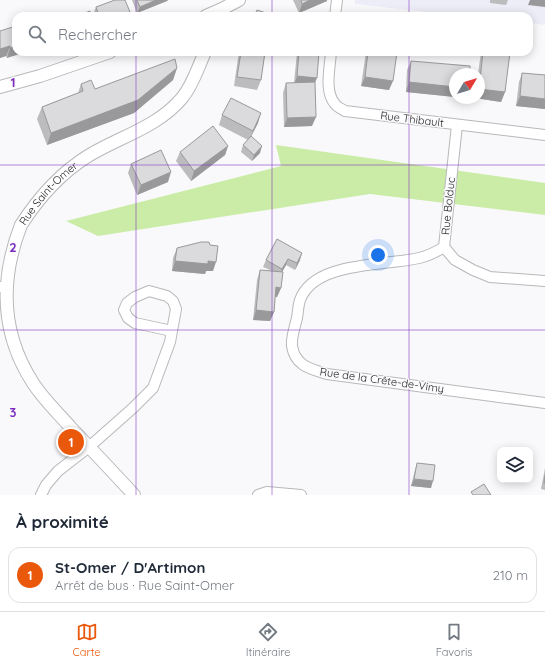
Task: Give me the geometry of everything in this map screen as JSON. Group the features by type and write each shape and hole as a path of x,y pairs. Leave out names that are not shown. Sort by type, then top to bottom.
{"street":[{"path":"222,8 239,0"},
{"path":"336,12 337,0"},
{"path":"0,87 40,76 98,56"},
{"path":"193,79 200,56"},
{"name":"Rue Saint-Omer","path":"134,495 52,407 33,384 14,352 6,329 0,287 9,248 34,206 52,183 88,156 150,124 168,112 182,97 193,79 203,56"},
{"name":"Rue Thibault","path":"331,56 328,79 330,94 335,105 345,111 545,135"},
{"name":"Rue Bolduc","path":"457,125 444,247 455,260 472,270 490,277 545,281"},
{"name":"Rue de la Crête-de-Vimy","path":"444,247 432,254 418,258 354,267 328,274 313,281 300,300 292,345 296,356 303,366 327,374 545,403"},
{"path":"41,495 46,485 58,471 89,447 153,388 165,356 172,331 176,309 173,301 167,296 149,291 135,296 127,303 124,310 128,318 135,324 172,331"},
{"path":"258,495 267,492 301,495"}],"shaded area":[{"path":"355,0 545,0 545,25 533,24 533,12 428,12 355,4"}],"green space":[{"path":"276,145 545,183 545,215 370,194 98,236 66,221 281,166"}],"building":[{"path":"115,0 125,0 130,12 98,12 96,7"},
{"path":"137,0 156,0 140,7"},
{"path":"301,0 310,0 302,4"},
{"path":"12,27 12,47 10,48 10,46 0,49 0,31"},
{"path":"240,56 264,56 261,80 237,77"},
{"path":"299,56 319,56 317,78 297,76"},
{"path":"368,56 396,56 393,81 365,77"},
{"path":"483,56 510,56 505,92 485,90 485,68 481,68"},
{"path":"175,59 177,68 138,100 51,133 42,107 83,91 81,84 91,80 95,89"},
{"path":"411,61 470,66 470,68 449,68 449,86 409,82"},
{"path":"522,73 545,75 545,99 520,96"},
{"path":"315,82 316,117 287,118 286,83"},
{"path":"231,98 261,113 253,131 222,115"},
{"path":"213,126 228,146 194,171 180,152"},
{"path":"251,136 262,146 254,155 243,145"},
{"path":"161,150 171,172 141,185 131,164"},
{"path":"277,239 302,253 297,263 288,259 282,269 266,260"},
{"path":"201,242 209,242 210,245 218,246 216,262 208,261 208,264 175,261 177,248"},
{"path":"260,270 283,272 281,288 276,287 274,312 256,310"},
{"path":"417,463 435,465 433,481 414,479"},
{"path":"484,484 491,495 473,495 471,492"}],"place":[{"name":"St-Omer / D'Artimon","path":"71,442"}]}
